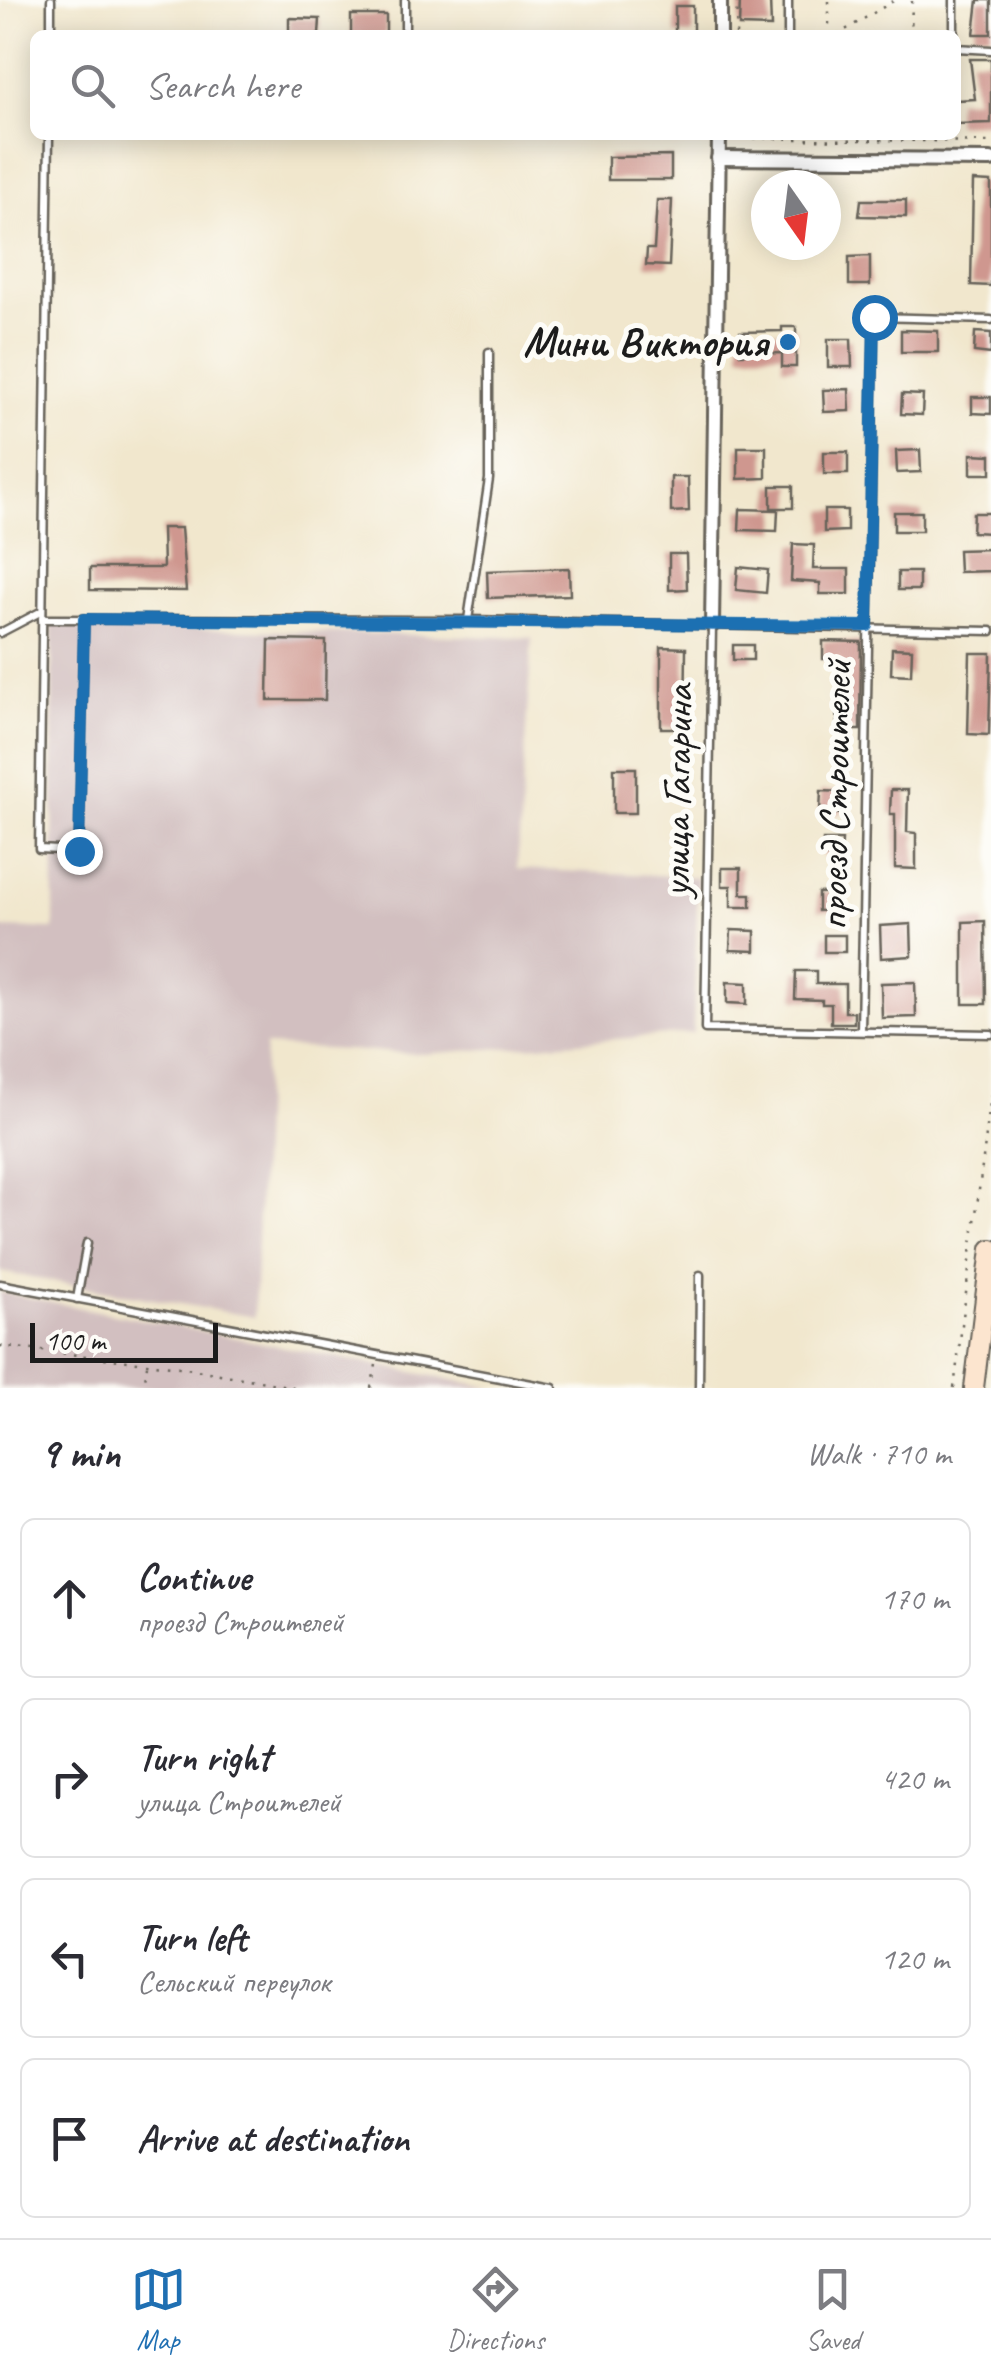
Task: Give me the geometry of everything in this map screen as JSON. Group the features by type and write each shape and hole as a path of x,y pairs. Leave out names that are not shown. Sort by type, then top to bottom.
{"street":[{"path":"720,0 720,30"},
{"name":"улица Гагарина","path":"712,625 718,140"},
{"path":"718,158 991,160"},
{"path":"991,1250 982,1356 991,1363"},
{"path":"986,1293 991,1315"},
{"path":"974,1388 986,1339"}],"lane":[{"path":"50,30 51,0"},
{"path":"405,0 405,30"},
{"path":"788,0 788,30"},
{"path":"954,0 954,30"},
{"path":"961,48 991,50"},
{"path":"49,140 39,850 79,851 84,619"},
{"name":"проезд Строителей","path":"862,1031 874,317 991,320"},
{"path":"468,620 468,599 489,479 490,352"},
{"path":"0,633 42,615 84,619 468,620 991,631"},
{"name":"улица Гагарина","path":"712,625 705,1029 862,1031"},
{"path":"862,1031 991,1034"},
{"path":"78,1299 87,1243"},
{"path":"699,1388 700,1275"},
{"path":"0,1284 553,1388"}],"path":[{"path":"736,30 737,0"},
{"path":"828,30 829,0"},
{"path":"845,30 895,0"},
{"path":"910,30 912,0"},
{"path":"894,140 991,142"},
{"path":"954,1388 991,1095"},
{"path":"0,1346 147,1363 300,1388"},
{"path":"371,1388 379,1355"},
{"path":"144,1388 147,1363"}],"shaded area":[{"path":"52,625 532,638 517,869 698,877 693,1033 423,1054 265,1046 254,1317 0,1272 0,928 54,929"},
{"path":"0,1292 494,1388 0,1388"}],"building":[{"path":"740,0 770,0 771,27 739,26"},
{"path":"978,0 991,0 991,34 974,34"},
{"path":"675,6 693,6 693,30 675,30"},
{"path":"351,15 386,15 386,30 351,30"},
{"path":"289,18 320,19 319,30 289,30"},
{"path":"970,59 991,59 991,123 961,124 961,100 975,99"},
{"path":"671,156 671,180 608,180 608,157"},
{"path":"973,181 991,182 991,286 971,285"},
{"path":"657,200 672,200 669,266 646,265 647,249 654,249"},
{"path":"861,200 906,200 906,217 859,216"},
{"path":"870,256 870,285 849,285 849,257"},
{"path":"782,327 796,327 796,367 782,367 782,353 740,354 740,332 782,331"},
{"path":"901,330 938,331 938,352 901,352"},
{"path":"975,332 991,333 991,354 974,352"},
{"path":"828,339 851,339 852,367 828,367"},
{"path":"849,389 850,411 824,412 823,390"},
{"path":"902,394 923,395 922,415 901,414"},
{"path":"972,397 991,397 991,414 972,413"},
{"path":"738,447 766,447 766,478 738,479"},
{"path":"920,450 921,472 897,473 896,451"},
{"path":"824,452 848,452 848,474 824,474"},
{"path":"971,454 991,455 991,474 971,474"},
{"path":"671,477 688,477 689,511 671,512"},
{"path":"771,486 793,486 793,508 771,508"},
{"path":"740,509 778,510 777,531 739,530"},
{"path":"824,510 847,510 847,531 824,532"},
{"path":"894,512 922,512 922,531 894,531"},
{"path":"973,513 991,513 991,533 972,532"},
{"path":"162,528 181,528 186,591 90,590 90,568 163,568"},
{"path":"793,544 814,545 813,569 849,569 849,594 820,594 820,583 791,581"},
{"path":"991,549 991,571 959,572 958,550"},
{"path":"669,554 686,554 687,589 669,590"},
{"path":"738,567 768,570 766,593 736,590"},
{"path":"569,568 570,595 488,598 487,571"},
{"path":"898,572 919,572 919,590 898,590"},
{"path":"269,640 326,641 325,700 268,700"},
{"path":"823,641 861,642 860,730 837,730 839,659 823,659"},
{"path":"733,645 753,645 753,660 733,660"},
{"path":"661,647 686,648 685,728 661,728"},
{"path":"892,648 912,649 911,675 891,674"},
{"path":"970,653 991,653 989,735 968,734"},
{"path":"614,768 636,768 636,813 614,813"},
{"path":"891,790 908,790 907,832 916,833 916,869 895,868"},
{"path":"821,791 843,792 841,814 820,812"},
{"path":"823,840 842,840 841,857 823,856"},
{"path":"722,868 741,868 741,894 751,894 751,907 731,907 731,886 722,886"},
{"path":"839,892 840,910 818,911 818,893"},
{"path":"985,921 986,1004 963,1004 963,922"},
{"path":"911,924 912,956 881,958 880,926"},
{"path":"731,930 755,931 755,951 730,950"},
{"path":"824,935 845,935 845,952 824,952"},
{"path":"796,971 816,971 816,984 845,984 845,1012 854,1012 854,1023 831,1023 831,1004 822,1004 822,1000 795,999"},
{"path":"727,982 747,983 747,1004 727,1003"},
{"path":"915,982 916,1017 882,1018 881,983"}],"place":[{"name":"Мини Виктория","path":"788,342"}],"route":[{"path":"79,851 84,619 868,626 874,317"}]}
